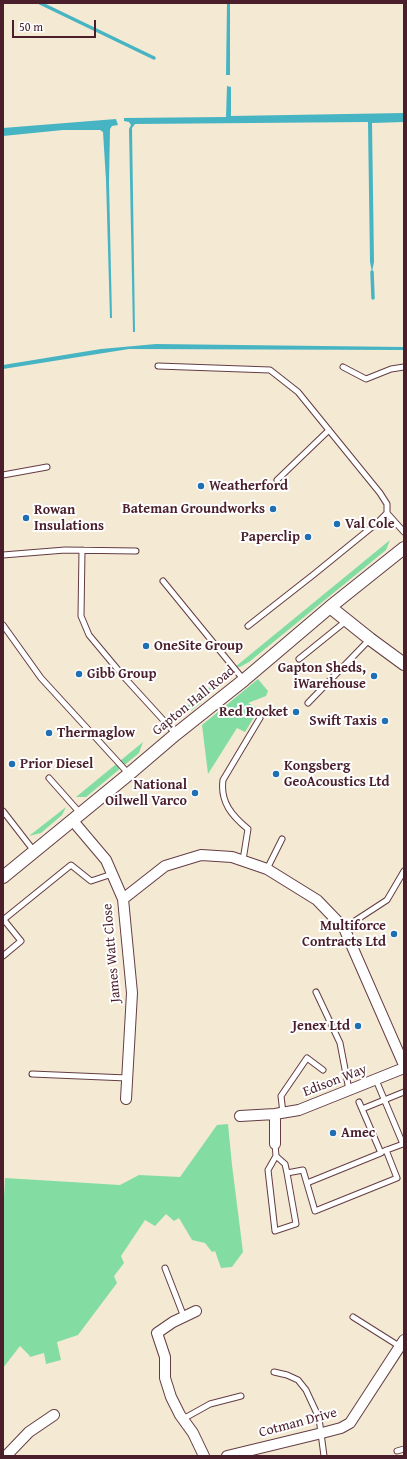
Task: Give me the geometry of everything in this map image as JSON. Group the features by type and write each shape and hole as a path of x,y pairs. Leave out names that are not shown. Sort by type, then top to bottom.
{"street":[{"name":"Gapton Hall Road","path":"3,877 176,734 244,680 330,607 404,548"},
{"path":"330,607 404,664"},
{"name":"James Watt Close","path":"77,817 106,860 123,899 132,993 126,1099"},
{"path":"123,899 165,866 201,855 232,857 267,869 317,900 344,928 404,1066"},
{"name":"Edison Way","path":"240,1116 279,1114 299,1110 376,1080 404,1066"},
{"path":"275,1144 279,1114"},
{"path":"196,1311 173,1322 157,1333 165,1357 165,1378 170,1397 193,1433 204,1456"},
{"name":"Cotman Drive","path":"227,1456 341,1428 350,1423 401,1343"},
{"path":"6,1456 29,1432 54,1415"}],"lane":[{"path":"158,366 270,370 298,392 380,493 387,504 387,513 404,532"},
{"path":"343,367 366,380 391,369 404,367"},
{"path":"278,480 329,430"},
{"path":"3,475 47,467"},
{"path":"248,626 325,566 387,513"},
{"path":"3,555 65,550 136,551"},
{"path":"82,550 81,616 89,635 148,704 176,734"},
{"path":"163,581 244,680"},
{"path":"298,659 347,620"},
{"path":"3,625 41,678 129,774"},
{"path":"308,703 370,639"},
{"path":"243,860 248,829 238,821 224,798 222,790 223,780 260,718"},
{"path":"49,778 77,817"},
{"path":"3,811 35,851"},
{"path":"267,869 282,839"},
{"path":"3,956 21,941 3,920 71,866 91,881 112,874"},
{"path":"344,928 387,900 404,871"},
{"path":"316,992 340,1043 349,1090"},
{"path":"279,1114 281,1096 307,1058 323,1070"},
{"path":"32,1074 127,1078"},
{"path":"307,1183 403,1144 376,1080"},
{"path":"362,1109 404,1092"},
{"path":"287,1173 303,1170 315,1211 397,1178 359,1102"},
{"path":"275,1144 276,1156 268,1170 275,1231 296,1224 285,1164 276,1156"},
{"path":"165,1268 184,1317"},
{"path":"353,1317 401,1343"},
{"path":"274,1372 287,1375 298,1380 306,1390 319,1418 324,1456"},
{"path":"183,1419 210,1404 240,1396"},
{"path":"397,1451 404,1449"}],"green space":[{"path":"390,540 386,550 249,662 240,667 235,667"},
{"path":"258,679 268,691 266,696 248,703 259,709 245,732 237,728 208,774 202,725"},
{"path":"216,682 210,694 202,702 187,713 171,719"},
{"path":"143,742 139,753 86,797 76,797"},
{"path":"66,807 62,815 41,833 29,836"},
{"path":"228,1124 243,1252 232,1267 221,1268 215,1251 212,1252 205,1243 192,1240 179,1218 174,1221 166,1214 155,1226 145,1220 121,1256 124,1263 114,1276 117,1283 78,1335 57,1342 61,1360 46,1364 44,1353 30,1357 20,1346 3,1368 3,1215 5,1178 120,1185 139,1175 180,1177 217,1125"}],"water":[{"path":"227,3 230,3 230,75 226,75"},
{"path":"227,86 231,87 231,116 404,113 404,122 372,123 374,262 372,272 370,262 368,122 135,124 132,128 135,332 133,332 129,129 131,125 129,122 124,121 124,118 226,117"},
{"path":"116,119 118,125 112,126 110,129 109,182 112,318 110,318 103,132 100,130 63,130 3,136 3,128"},
{"path":"156,344 404,347 404,350 129,349 3,369 3,365 101,349"}],"waterway":[{"path":"40,3 154,58"},
{"path":"372,272 373,298"}],"place":[{"name":"Weatherford","path":"201,486"},
{"name":"Bateman Groundworks","path":"273,509"},
{"name":"Rowan Insulations","path":"26,518"},
{"name":"Val Cole","path":"337,524"},
{"name":"Paperclip","path":"308,537"},
{"name":"OneSite Group","path":"146,646"},
{"name":"Gibb Group","path":"79,674"},
{"name":"Gapton Sheds, iWarehouse","path":"374,676"},
{"name":"Red Rocket","path":"296,712"},
{"name":"Swift Taxis","path":"385,721"},
{"name":"Thermaglow","path":"49,733"},
{"name":"Prior Diesel","path":"12,764"},
{"name":"Kongsberg GeoAcoustics Ltd","path":"276,774"},
{"name":"National Oilwell Varco","path":"195,793"},
{"name":"Multiforce Contracts Ltd","path":"394,934"},
{"name":"Jenex Ltd","path":"358,1026"},
{"name":"Amec","path":"333,1133"}]}
